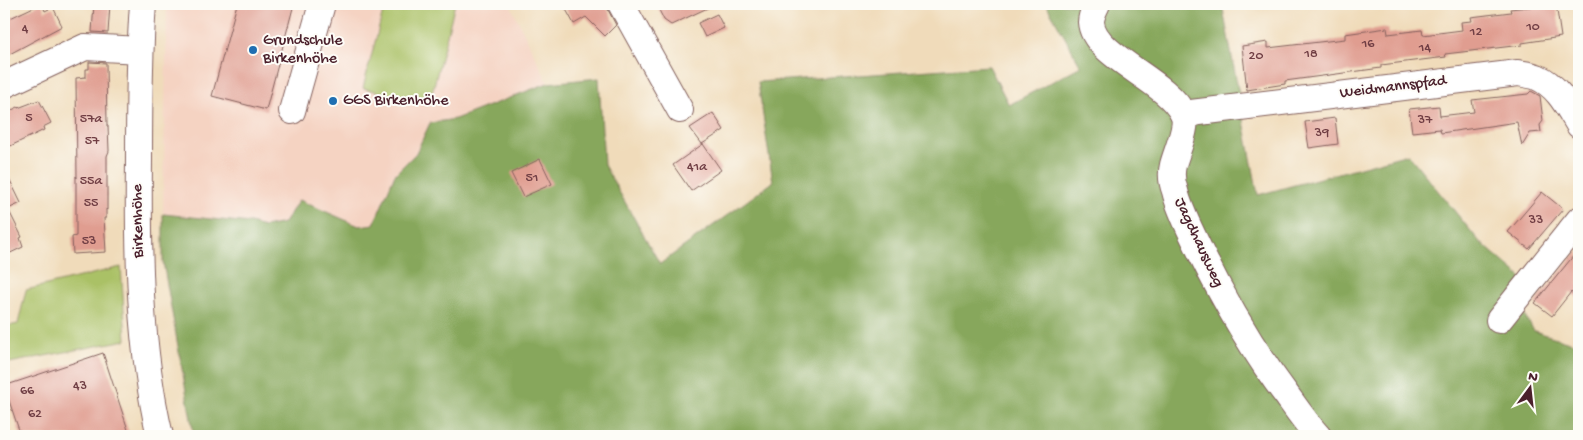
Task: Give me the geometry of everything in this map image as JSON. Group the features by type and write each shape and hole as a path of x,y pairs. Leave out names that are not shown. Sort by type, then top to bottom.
{"street":[{"name":"Birkenhöhe","path":"143,4 140,50 138,235 144,334 154,411 160,436"},
{"path":"292,111 322,4"},
{"path":"621,4 680,110"},
{"path":"1097,4 1091,21 1097,39 1126,64 1168,94 1183,114"},
{"path":"4,85 85,46 140,50"},
{"name":"Weidmannspfad","path":"1183,114 1518,72 1537,77 1552,86 1564,100 1579,124"},
{"name":"Jagdhausweg","path":"1183,114 1183,131 1172,175 1180,209 1222,293 1267,370 1318,436"},
{"path":"1499,320 1579,220"}],"shaded area":[{"name":"GGS Birkenhöhe","path":"167,4 510,4 548,83 455,120 430,123 416,153 395,174 374,224 359,226 300,200 284,223 264,227 250,223 163,214"}],"green space":[{"path":"385,4 455,4 429,105 363,88"},
{"path":"1046,4 1222,4 1258,195 1408,154 1479,241 1523,279 1512,294 1534,331 1579,345 1579,436 194,436 163,262 163,214 250,223 264,227 284,223 299,200 359,226 374,224 395,174 416,153 430,123 455,119 548,83 599,78 604,165 660,264 773,182 758,82 989,66 1009,105 1081,66"},
{"path":"121,267 126,340 4,364 4,327 18,324 26,290"}],"building":[{"path":"42,4 45,11 53,7 62,26 4,57 4,21"},
{"path":"94,4 110,4 108,33 92,32"},
{"name":"Grundschule Birkenhöhe","path":"237,4 294,4 266,110 212,96"},
{"path":"563,4 606,4 616,25 605,36 586,17 574,24"},
{"path":"656,4 716,4 671,25 664,20"},
{"path":"1556,4 1561,37 1522,43 1522,45 1445,54 1446,57 1381,65 1381,68 1285,81 1285,84 1247,90 1242,46 1268,42 1268,48 1345,39 1345,34 1387,28 1388,34 1422,30 1423,35 1462,30 1461,22 1472,21 1471,17 1511,12 1510,9"},
{"path":"717,14 724,28 705,37 698,23"},
{"path":"89,62 106,63 109,151 107,156 107,210 106,218 104,218 106,252 73,254 72,237 76,236 76,176 77,178 76,78 86,77 86,69 89,69"},
{"path":"1531,91 1540,96 1543,121 1540,125 1541,132 1530,133 1522,146 1517,122 1441,133 1440,129 1412,132 1409,109 1439,106 1440,116 1474,112 1472,100 1528,94"},
{"path":"39,100 51,123 43,127 44,130 4,149 4,114"},
{"path":"713,113 724,130 702,144 690,128"},
{"path":"1335,118 1338,144 1309,148 1305,122"},
{"path":"703,144 721,170 691,191 673,165"},
{"path":"540,159 552,184 523,197 511,173"},
{"path":"4,168 21,203 8,209 22,237 20,238 23,247 4,256"},
{"path":"1542,192 1563,209 1529,249 1508,232"},
{"path":"1579,249 1579,299 1571,292 1552,316 1535,303"},
{"path":"103,353 130,436 21,436 4,386"}],"place":[{"name":"Grundschule Birkenhöhe","path":"253,50"},
{"name":"GGS Birkenhöhe","path":"333,101"}]}
